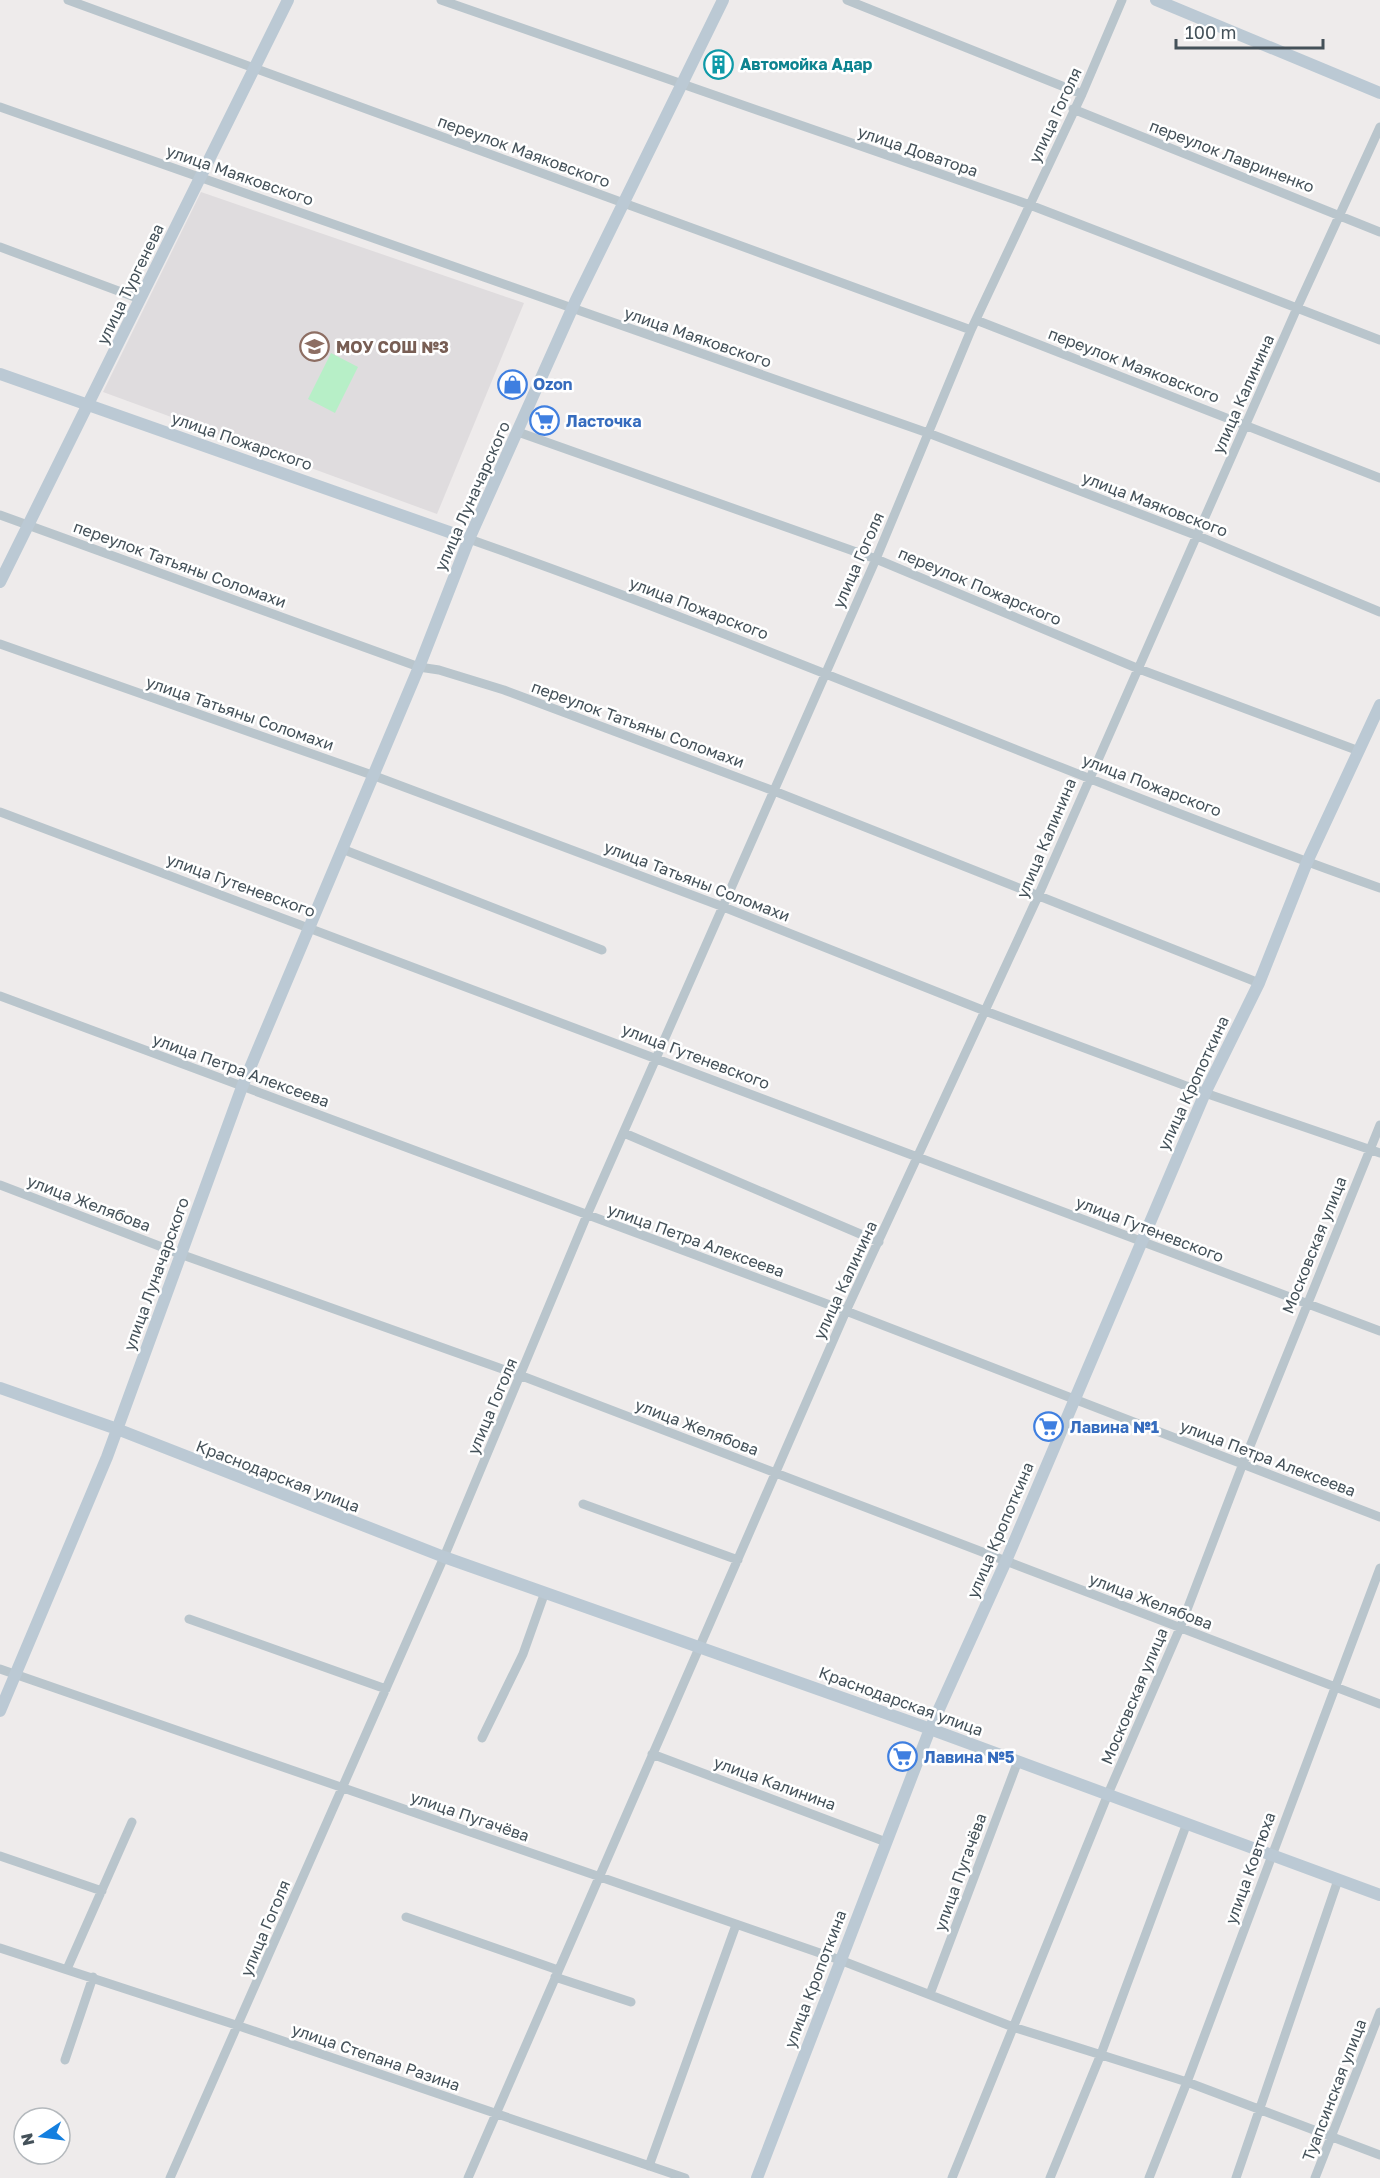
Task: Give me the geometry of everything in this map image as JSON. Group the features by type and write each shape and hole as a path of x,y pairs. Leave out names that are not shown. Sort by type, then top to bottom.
{"main road":[{"name":"улица Тургенева","path":"0,582 26,525 88,405 288,0"},
{"name":"улица Луначарского","path":"0,1711 117,1429 242,1087 419,667 469,539 519,432 572,308 723,0"},
{"path":"1156,0 1380,93"},
{"name":"улица Пожарского","path":"0,374 469,539"},
{"name":"улица Кропоткина","path":"757,2178 930,1729 1006,1561 1205,1093 1259,983 1307,862 1380,705"},
{"name":"Краснодарская улица","path":"0,1388 117,1429 444,1557 930,1729 1380,1895"}],"street":[{"name":"переулок Маяковского","path":"68,0 971,330"},
{"name":"улица Доватора","path":"441,0 1030,205 1380,340"},
{"path":"847,0 1082,94"},
{"name":"улица Гоголя","path":"170,2178 444,1557 522,1376 587,1215 721,906 876,559 971,330 1082,94 1122,0"},
{"name":"улица Маяковского","path":"0,107 928,433 1198,536 1380,612"},
{"name":"переулок Лавриненко","path":"1073,109 1380,232"},
{"name":"улица Калинина","path":"468,2178 846,1311 1039,894 1088,778 1139,669 1297,308 1380,127"},
{"path":"0,247 140,299"},
{"name":"переулок Маяковского","path":"976,320 1380,478"},
{"name":"переулок Пожарского","path":"519,432 876,559 1139,669 1359,751"},
{"name":"переулок Татьяны Соломахи","path":"0,515 419,667 439,670 504,690 774,791 1259,983"},
{"name":"улица Пожарского","path":"469,539 824,673 1088,778 1380,888"},
{"name":"улица Татьяны Соломахи","path":"0,644 372,775 721,906 985,1011 1205,1093 1380,1153"},
{"name":"улица Гутеневского","path":"0,812 1380,1331"},
{"path":"342,849 602,950"},
{"name":"улица Петра Алексеева","path":"0,996 846,1311 1242,1466 1380,1517"},
{"name":"Московская улица","path":"952,2178 1108,1794 1180,1628 1306,1304 1380,1125"},
{"path":"624,1133 879,1242"},
{"name":"улица Желябова","path":"0,1185 180,1254 522,1376 1380,1704"},
{"path":"583,1504 738,1560"},
{"name":"улица Ковтюха","path":"1149,2178 1380,1568"},
{"path":"482,1738 523,1654 545,1592"},
{"path":"189,1619 386,1689"},
{"name":"улица Пугачёва","path":"0,1668 840,1960 1013,2027 1187,2082 1380,2155"},
{"name":"улица Калинина","path":"652,1754 886,1842"},
{"name":"улица Пугачёва","path":"930,1994 1018,1761"},
{"path":"67,1970 132,1822"},
{"path":"1050,2178 1101,2054 1187,1823"},
{"path":"0,1856 102,1891"},
{"path":"1236,2178 1338,1880"},
{"path":"406,1917 631,2002"},
{"path":"648,2166 736,1925"},
{"name":"улица Степана Разина","path":"0,1948 239,2026 685,2178"},
{"path":"65,2060 93,1977"},
{"name":"Туапсинская улица","path":"1316,2178 1380,2012"}],"shaded area":[{"name":"МОУ СОШ №3","path":"201,192 524,303 437,514 103,392"}],"green space":[{"path":"331,353 358,367 335,413 308,399"}],"place":[{"name":"Автомойка Адар","path":"719,64"},
{"name":"МОУ СОШ №3","path":"315,347"},
{"name":"Ozon","path":"512,384"},
{"name":"Ласточка","path":"545,421"},
{"name":"Лавина №1","path":"1049,1427"},
{"name":"Лавина №5","path":"903,1757"}]}
